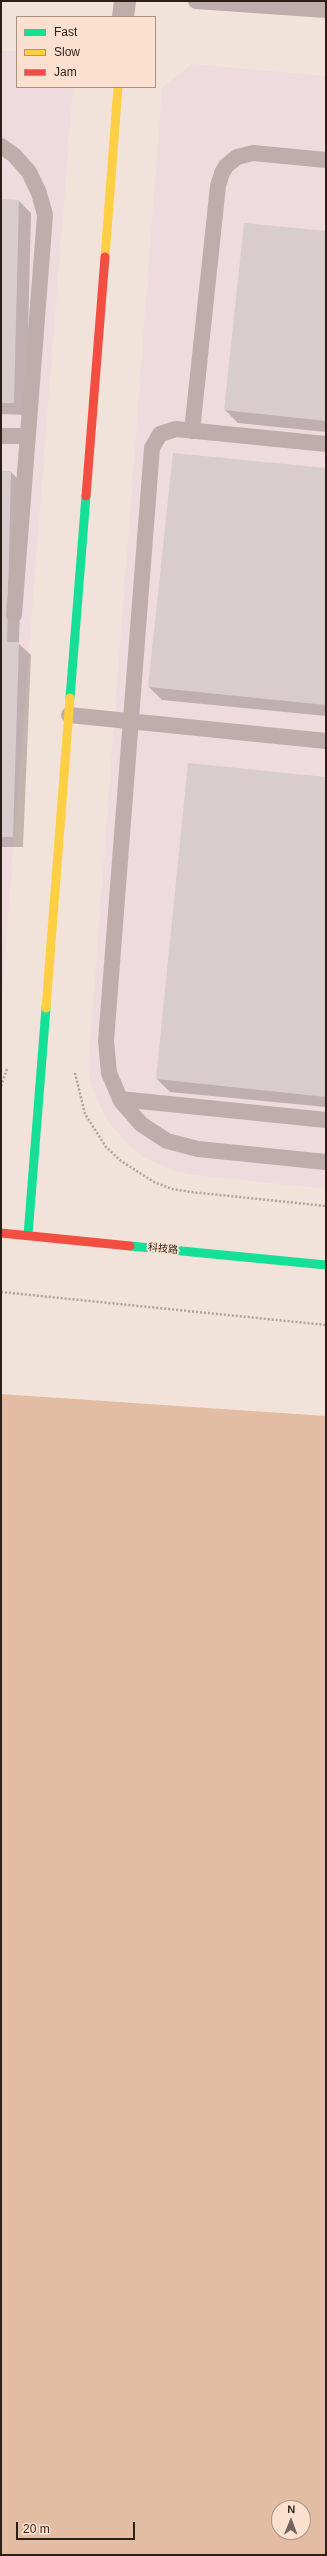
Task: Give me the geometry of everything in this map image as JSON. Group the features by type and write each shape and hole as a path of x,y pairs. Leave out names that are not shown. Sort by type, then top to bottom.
{"street":[{"path":"124,16 125,1"},
{"path":"28,1235 118,88"},
{"name":"科技路","path":"1,1233 326,1266"}],"lane":[{"path":"196,1 326,10"},
{"path":"1,146 14,155 30,172 40,193 45,215 14,615"},
{"path":"192,431 218,186 222,172 226,166 237,157 253,153 326,160"},
{"path":"326,444 192,431 167,431 160,434 152,448 106,1041 109,1073 120,1099 141,1124 167,1141 182,1146 326,1162"},
{"path":"1,436 28,436"},
{"path":"69,715 326,741"},
{"path":"120,1099 326,1120"}],"path":[{"path":"1,1292 326,1325"}],"shaded area":[{"path":"1,51 16,51 16,88 73,88 1,1009"},
{"path":"192,64 326,76 326,1189 176,1172 143,1157 129,1146 106,1119 91,1086 88,1068 162,87"},
{"path":"1,1394 326,1416 326,2555 1,2555"}],"building":[{"path":"1,199 19,200 14,403 1,403"},
{"path":"244,223 326,231 326,421 224,410"},
{"path":"173,453 326,468 326,705 148,687"},
{"path":"1,471 11,471 7,642 19,642 13,837 1,837"},
{"path":"188,763 326,777 326,1097 156,1079"}],"traffic: fast":[{"path":"70,698 86,496"},
{"path":"28,1235 46,1008"},
{"path":"130,1246 326,1265"}],"traffic: slow":[{"path":"105,257 118,88"},
{"path":"46,1008 70,698"}],"traffic: jam":[{"path":"86,496 105,257"},
{"path":"1,1233 130,1246"}]}
